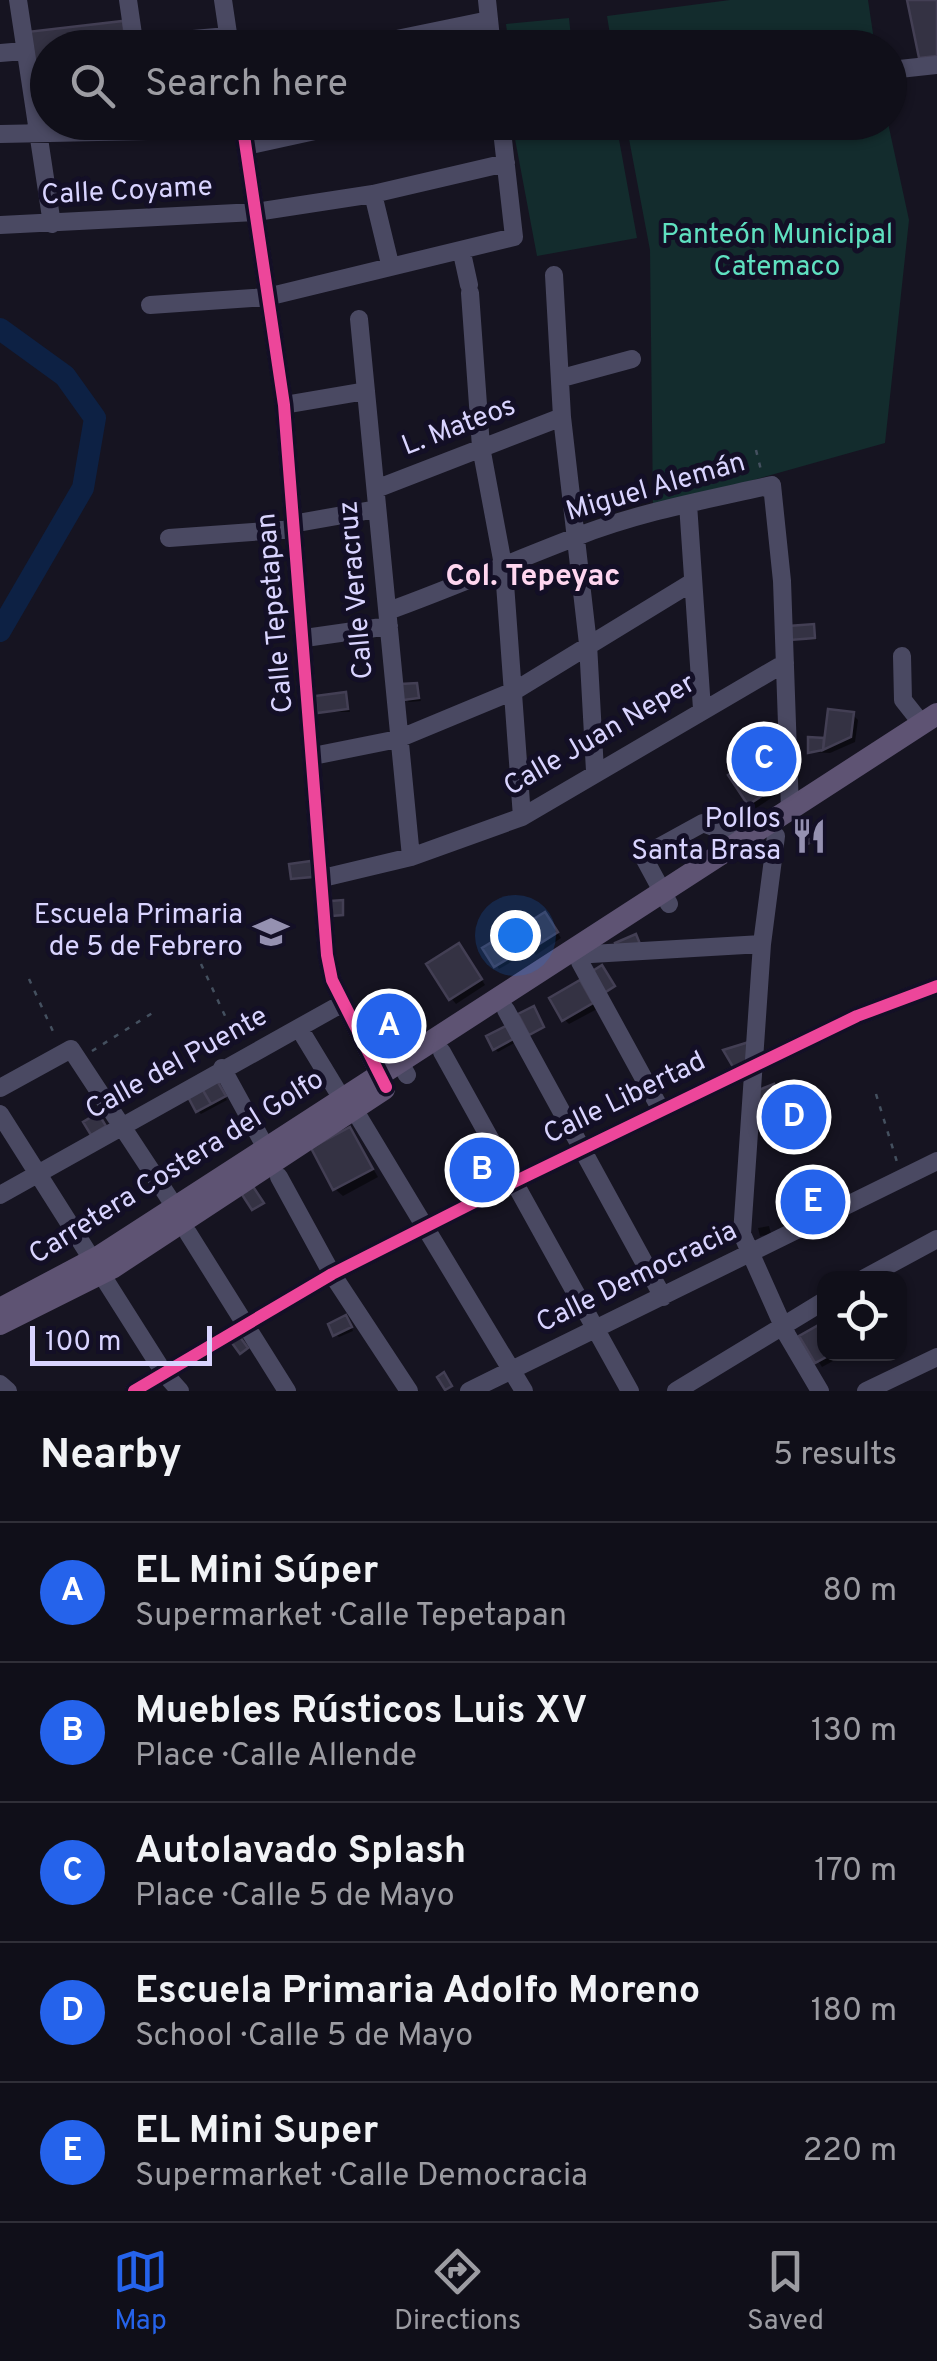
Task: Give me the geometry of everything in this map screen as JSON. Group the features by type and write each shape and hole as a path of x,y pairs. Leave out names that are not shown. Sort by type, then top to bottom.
{"main road":[{"name":"Carretera Costera del Golfo","path":"0,1324 310,1130 346,1099 403,1069 749,845 790,810 932,724"},
{"name":"Carretera Costera del Golfo","path":"749,845 776,836 932,724"},
{"name":"Carretera Costera del Golfo","path":"403,1069 442,1052 586,958 667,898"},
{"name":"Carretera Costera del Golfo","path":"0,1310 98,1266 174,1206 266,1148 310,1130"}],"street":[{"path":"18,0 30,100"},
{"path":"128,0 133,30"},
{"path":"222,0 227,30"},
{"path":"487,0 490,30"},
{"path":"440,30 489,20"},
{"path":"0,53 24,51"},
{"path":"907,68 937,65"},
{"path":"0,134 30,132"},
{"path":"36,140 52,224"},
{"name":"Calle Tepetapan","path":"245,140 284,405 327,955 332,980 383,1081"},
{"path":"246,146 274,140"},
{"path":"150,304 267,297 390,264 462,253 514,237 503,140"},
{"name":"Calle Coyame","path":"0,225 256,212 373,194 506,164"},
{"path":"373,194 390,264"},
{"path":"462,253 470,289 481,447 504,570 516,690 522,816"},
{"path":"554,276 562,417 588,644 596,770"},
{"name":"Calle Veracruz","path":"359,318 411,857"},
{"path":"562,378 632,359"},
{"path":"284,405 366,391"},
{"name":"L. Mateos","path":"376,489 562,417"},
{"path":"768,486 785,663 790,810"},
{"name":"Miguel Alemán","path":"304,638 389,619 577,537 688,504 768,486"},
{"path":"688,504 702,709"},
{"path":"169,538 292,526 377,509"},
{"path":"313,756 398,738 516,690 691,583"},
{"path":"902,656 903,700 932,724"},
{"name":"Calle Juan Neper","path":"323,878 411,857 522,816 785,663"},
{"path":"667,898 642,856 703,823 749,845"},
{"path":"776,836 762,944 742,1234 784,1330 820,1391"},
{"path":"660,1110 586,958 762,944"},
{"name":"Calle Libertad","path":"134,1391 166,1382 246,1326 332,1274 426,1226 754,1063 857,1016 937,986"},
{"name":"Calle del Puente","path":"0,1195 343,1003"},
{"path":"506,1010 663,1297"},
{"path":"299,1028 426,1226 524,1391"},
{"path":"361,1032 403,1069"},
{"path":"442,1052 630,1391"},
{"path":"0,1088 71,1056 174,1206"},
{"path":"222,1068 266,1148"},
{"path":"0,1114 98,1266 166,1382 180,1391"},
{"name":"Calle Democracia","path":"468,1391 937,1161"},
{"path":"279,1176 332,1274 409,1391"},
{"path":"188,1232 287,1391"},
{"path":"879,1271 937,1239"},
{"path":"902,1271 937,1252"},
{"path":"698,1391 817,1306"},
{"path":"676,1391 784,1330 817,1317"},
{"path":"866,1391 937,1357"},
{"path":"0,1384 8,1391"}],"path":[{"path":"756,450 768,486"},
{"path":"201,964 244,1056"},
{"path":"29,979 71,1056 154,1012"},
{"path":"876,1094 902,1178"}],"green space":[{"path":"730,0 868,0 872,30 609,30 607,16"},
{"path":"569,18 570,30 507,30 506,24"},
{"path":"515,140 619,140 637,238 537,256"},
{"name":"Panteón Municipal Catemaco","path":"629,140 892,140 909,220 885,443 653,508 650,250"}],"building":[{"path":"907,0 937,0 937,56 919,58"},
{"path":"123,21 124,30 44,30"},
{"path":"814,624 815,638 790,640 789,626"},
{"path":"417,683 419,698 403,700 401,684"},
{"path":"346,692 348,709 317,713 315,696"},
{"path":"828,709 854,712 851,737 823,750"},
{"path":"808,737 824,738 823,750 808,753"},
{"path":"775,743 780,784 748,805 728,775"},
{"name":"Pollos Santa Brasa","path":"814,826 820,837 804,846 798,834"},
{"path":"311,861 312,877 291,879 289,864"},
{"path":"343,900 343,915 332,916 331,901"},
{"path":"545,912 558,932 528,951 515,931"},
{"path":"505,934 516,954 494,967 482,948"},
{"path":"636,934 642,949 618,951 615,943"},
{"path":"459,943 482,979 449,1000 426,964"},
{"path":"602,965 615,986 601,995 588,974"},
{"path":"580,980 593,1003 562,1021 549,998"},
{"path":"534,1006 544,1027 529,1035 518,1014"},
{"path":"396,1009 407,1029 386,1042 369,1024"},
{"path":"508,1025 515,1038 493,1050 486,1036"},
{"path":"749,1042 750,1059 733,1067 723,1050"},
{"path":"216,1079 226,1096 211,1104 201,1087"},
{"path":"774,1084 777,1093 756,1101 756,1091"},
{"path":"201,1087 211,1104 196,1112 187,1095"},
{"path":"98,1113 106,1126 91,1135 83,1122"},
{"path":"350,1127 373,1169 333,1190 311,1148"},
{"path":"488,1159 494,1174 476,1181 470,1167"},
{"path":"252,1185 264,1203 252,1210 241,1193"},
{"path":"807,1195 820,1196 820,1208 807,1214"},
{"path":"346,1315 352,1327 333,1336 328,1324"},
{"path":"817,1326 819,1361 815,1363 799,1336"},
{"path":"240,1337 248,1348 240,1354 232,1343"},
{"path":"444,1372 452,1386 445,1390 437,1377"}],"waterway":[{"path":"0,329 65,376 95,418 83,488 0,631"}],"cycle path":[{"path":"245,140 284,405 327,955 332,980 386,1087"},
{"path":"134,1391 332,1274 514,1182 857,1016 937,986"}],"place":[{"name":"Autolavado Splash","path":"764,759"},
{"name":"Pollos Santa Brasa","path":"809,836"},
{"name":"Escuela Primaria de 5 de Febrero","path":"271,932"},
{"name":"EL Mini Súper","path":"389,1026"},
{"name":"Escuela Primaria Adolfo Moreno","path":"794,1117"},
{"name":"Muebles Rústicos Luis XV","path":"482,1170"},
{"name":"EL Mini Super","path":"813,1202"}],"district":[{"name":"Col. Tepeyac","path":"533,577"}]}
